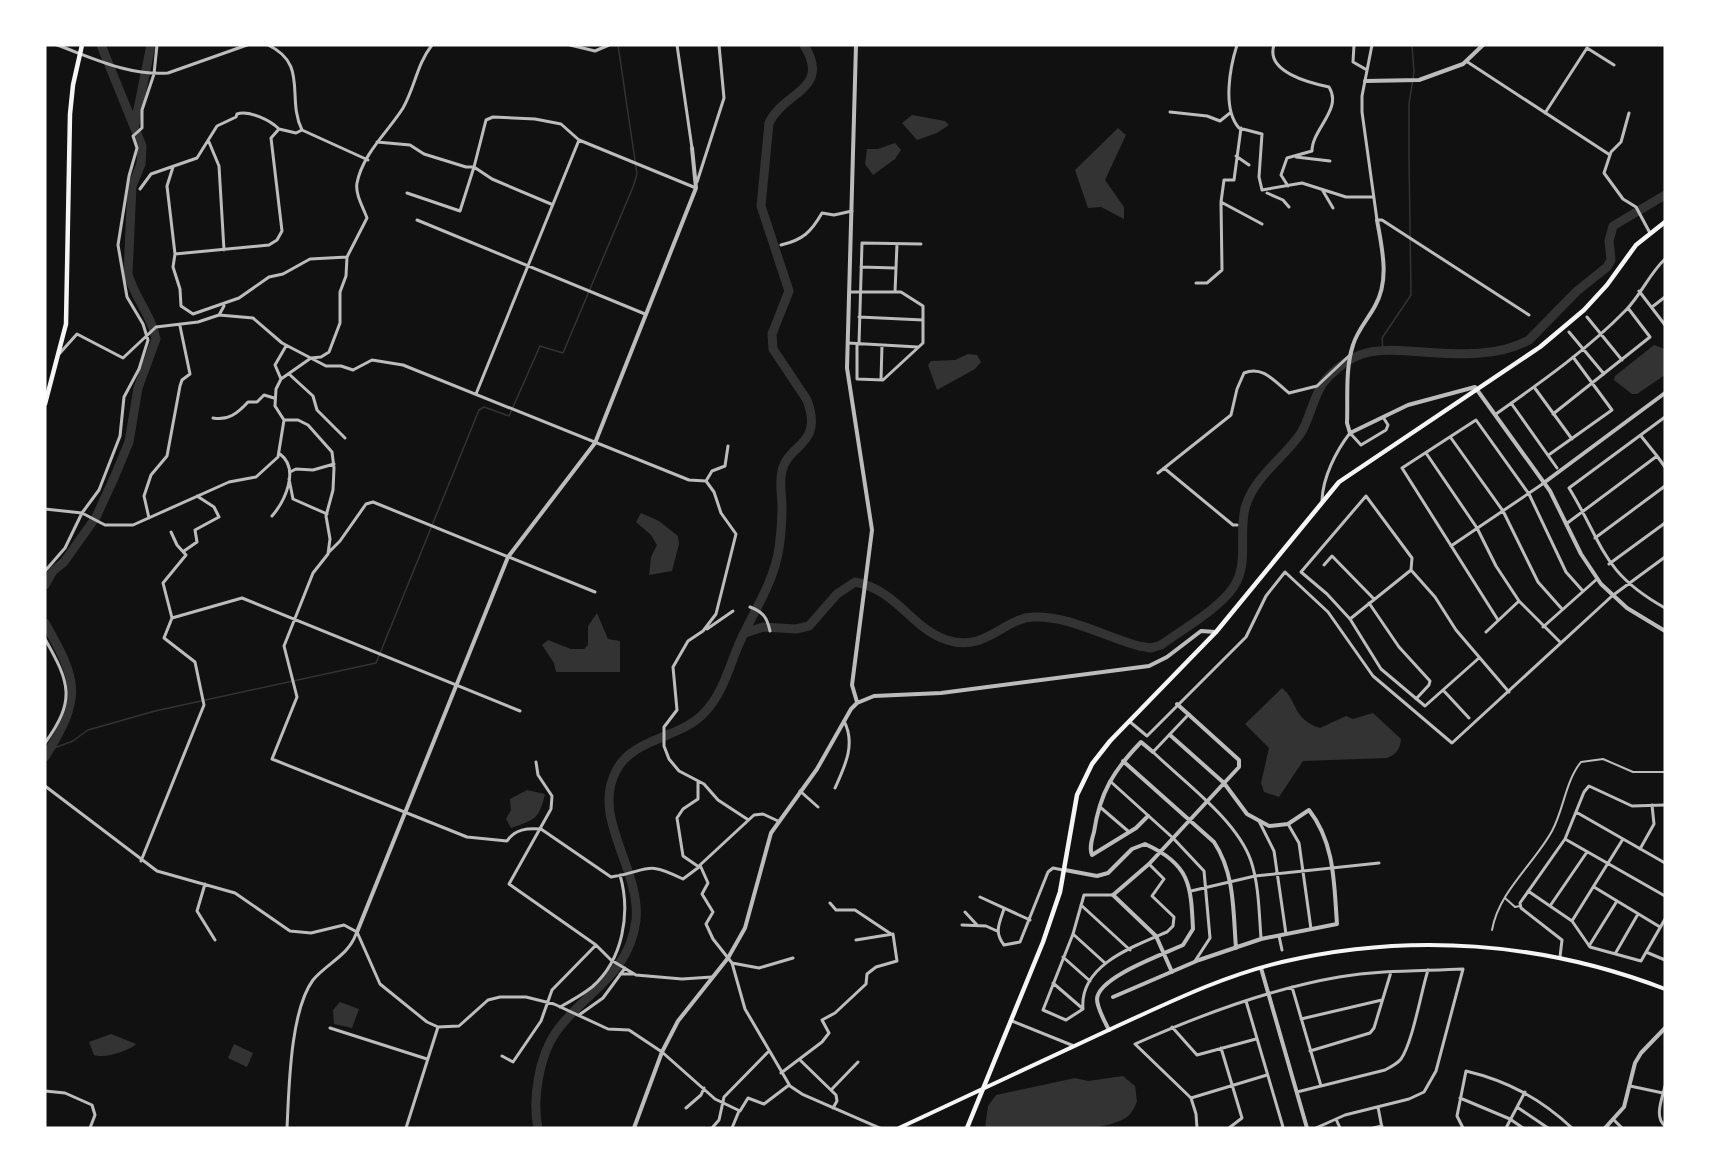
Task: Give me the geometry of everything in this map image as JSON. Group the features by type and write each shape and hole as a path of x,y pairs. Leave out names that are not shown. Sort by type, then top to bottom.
{"main road":[{"path":"45,404 60,353 68,304 70,114 73,85 82,45"},
{"path":"967,1128 1043,942 1065,870 1077,795 1092,764 1129,721 1216,632 1339,482 1525,359 1584,310 1607,285 1636,245 1665,222"},
{"path":"899,1128 1189,993 1261,968 1335,951 1400,945 1451,944 1497,947 1560,957 1628,975 1665,989"}],"street":[{"path":"57,45 133,72 154,74 168,73 248,45"},
{"path":"45,571 65,548 82,513 99,490 120,436 124,397 147,348 147,333 127,297 118,245 129,176 137,148 133,136 142,128 142,110 154,74 157,45"},
{"path":"268,45 285,57 292,67 297,119 302,130 368,160"},
{"path":"45,509 82,513 105,525 133,525 229,482 256,477 280,454 284,420 278,413 274,398 281,380 311,358 326,356 340,322 340,292 346,276 347,257 367,218 357,190 357,180 376,142 403,108 422,59 432,45"},
{"path":"570,45 595,51 609,45"},
{"path":"677,45 697,185"},
{"path":"287,1128 289,1072 300,1003 315,978 349,949 357,932 508,557 595,443 697,185 724,98 719,45"},
{"path":"856,45 848,383 870,507 871,541 852,686 852,693 857,703"},
{"path":"1170,112 1207,116 1220,121 1228,117 1230,111 1229,72 1237,45"},
{"path":"1274,45 1272,52 1281,69 1315,84 1329,87 1332,96 1327,119 1315,135 1312,151 1287,158 1281,171 1288,186"},
{"path":"1354,45 1353,62 1367,70"},
{"path":"1372,45 1362,112 1372,197 1384,263 1383,286 1375,307 1357,336 1350,356 1347,423 1350,433 1361,446 1386,430 1388,425 1382,416"},
{"path":"1365,81 1419,80 1466,62 1483,45"},
{"path":"1545,113 1587,48 1614,65"},
{"path":"1466,62 1610,155"},
{"path":"1230,111 1235,123 1241,128 1262,134 1260,186 1265,192 1283,200 1289,207"},
{"path":"140,189 151,174 197,158 220,123 243,112 273,122 279,129 296,133 302,130"},
{"path":"1629,113 1621,142 1610,155 1605,173 1623,198 1636,207 1650,233"},
{"path":"407,193 460,211 486,120 493,117 535,119 561,124 579,140 697,185"},
{"path":"1196,283 1207,283 1222,270 1221,202 1224,180 1234,180 1241,128"},
{"path":"175,254 268,244 277,240 282,231 271,142 279,129"},
{"path":"476,394 551,204 579,140"},
{"path":"209,142 219,166 224,250"},
{"path":"376,142 410,145 424,154 466,167 474,167 492,179 551,204"},
{"path":"1236,156 1249,165"},
{"path":"1291,157 1330,161"},
{"path":"173,167 167,186 175,254 173,267 180,289 181,306 193,314 224,305 269,278 283,274 310,259 347,257"},
{"path":"1265,192 1302,183 1346,197 1372,197"},
{"path":"1322,189 1334,208"},
{"path":"1221,202 1262,224"},
{"path":"781,245 802,239 811,231 822,213 834,215 852,211"},
{"path":"417,220 526,268 645,314"},
{"path":"1377,220 1382,220 1529,315"},
{"path":"850,292 860,292 901,292 922,306 923,343 881,380 857,379 858,344 859,317 860,292 861,267 862,243 921,244"},
{"path":"895,292 897,244"},
{"path":"1496,414 1600,334 1628,308 1665,259"},
{"path":"861,267 896,268"},
{"path":"1639,291 1665,324"},
{"path":"1652,307 1665,297"},
{"path":"219,315 224,305"},
{"path":"1553,414 1650,337 1628,308"},
{"path":"60,353 77,334 123,358 156,327 180,326 219,315 253,318 274,338 326,366 341,366 353,370 372,360 403,365 689,480 706,481"},
{"path":"859,317 922,320"},
{"path":"1587,317 1622,360"},
{"path":"149,518 144,496 152,475 166,456 180,386 190,374 180,326"},
{"path":"1569,332 1604,374"},
{"path":"848,344 918,347"},
{"path":"281,380 275,365 286,345"},
{"path":"881,380 882,345"},
{"path":"1158,473 1231,415 1237,389 1245,373 1252,370 1264,372 1289,393 1317,386 1331,370 1350,356"},
{"path":"1550,454 1612,410 1573,357"},
{"path":"289,374 313,396 316,410 345,438"},
{"path":"1322,500 1323,489 1335,458 1350,433 1382,416 1433,396 1472,387 1479,390 1545,482 1597,579 1612,596 1665,631"},
{"path":"1534,387 1572,439"},
{"path":"1451,546 1529,494 1665,393"},
{"path":"213,418 226,420 240,411 248,402 257,402 264,394 274,398"},
{"path":"1511,403 1550,454 1557,468"},
{"path":"1664,419 1569,488 1609,564 1629,585 1665,608"},
{"path":"284,420 298,420 308,425 332,452 333,490 327,514 330,539 328,554"},
{"path":"1498,620 1401,468 1476,420 1529,494 1566,572 1582,590"},
{"path":"1641,436 1665,467"},
{"path":"1450,438 1503,511 1538,582 1562,609"},
{"path":"706,481 712,471 725,466 728,446"},
{"path":"1426,453 1477,528 1496,566 1520,601 1560,642"},
{"path":"272,516 280,507 290,472 286,458 280,454"},
{"path":"1566,524 1657,456"},
{"path":"290,472 296,469 313,470 334,464"},
{"path":"1164,468 1233,525 1237,525"},
{"path":"289,479 293,499 327,514"},
{"path":"703,631 716,614 736,534 721,513 714,492 706,481"},
{"path":"1595,538 1665,486"},
{"path":"184,551 197,542 195,530 219,517 214,507 197,496"},
{"path":"1479,658 1425,706 1382,669 1350,619 1327,594 1301,572 1366,496 1412,558 1411,570 1435,597 1456,630 1509,692"},
{"path":"595,591 373,502 366,504 340,542 313,573 284,646 297,697 272,759 466,837 501,842 507,841 513,832 527,828 541,829 611,877 645,867 663,868 683,879 699,867 747,819 758,813 778,821"},
{"path":"1609,564 1665,523"},
{"path":"141,861 204,705 195,662 164,638 172,618 163,583 186,555 177,545 171,532"},
{"path":"1324,565 1332,556 1374,599"},
{"path":"1129,721 1147,735 1246,637 1266,596 1285,572 1335,620 1373,676 1452,743 1612,596 1665,557"},
{"path":"1350,619 1411,570"},
{"path":"1543,627 1597,579"},
{"path":"172,618 242,598 520,711"},
{"path":"1486,632 1520,601"},
{"path":"1369,603 1399,646 1430,681 1416,699"},
{"path":"750,607 761,612 768,621 770,631"},
{"path":"733,611 688,641 673,667 677,710 664,727 664,746 679,771 698,781 712,791 718,800 747,819"},
{"path":"634,1128 662,1052 678,1021 728,958 745,928 771,833 817,769 857,703 874,696 941,693 1149,666 1167,657 1202,631 1216,632"},
{"path":"45,639 64,672 67,703 59,723 45,743"},
{"path":"1373,676 1382,669"},
{"path":"1443,690 1468,718"},
{"path":"1083,1009 1066,1020 1043,1010 1073,934 1084,895 1113,895 1149,864 1239,767 1239,760 1177,704"},
{"path":"1153,752 1189,714"},
{"path":"835,788 850,746 850,733 844,721"},
{"path":"1113,997 1194,962 1261,939 1337,924 1332,868 1326,837 1309,810 1288,824 1269,826 1259,821 1247,814 1224,783 1170,735"},
{"path":"1148,816 1092,855 1090,851 1099,806 1110,781 1123,761 1142,742 1206,802 1242,842 1255,876 1261,939"},
{"path":"1492,930 1496,911 1552,830 1574,771 1581,762 1603,759 1633,772 1665,772"},
{"path":"1123,761 1214,842 1225,858 1231,881 1236,948"},
{"path":"536,762 538,775 552,796 551,809 509,884 596,945 611,960 636,975"},
{"path":"698,781 698,799 683,809 677,823 682,856 699,867 708,883 703,897 713,912 706,924 732,963 745,1009 789,1085 802,1094 879,1128"},
{"path":"1110,781 1173,838 1200,866 1208,888 1210,938 1194,962"},
{"path":"45,786 157,871 235,893 290,931 311,933 344,925 357,932 380,984 427,1022 438,1027 459,1026 493,998 526,997 560,1007 609,1029 629,1030 662,1052 676,1068 722,1104 739,1111"},
{"path":"1520,906 1565,839 1588,786 1632,806 1665,805"},
{"path":"800,791 818,807"},
{"path":"1640,849 1654,824 1652,805"},
{"path":"1099,806 1128,831"},
{"path":"1576,812 1665,862"},
{"path":"1259,821 1274,851 1279,873 1286,934"},
{"path":"1288,824 1299,843 1305,869 1311,928"},
{"path":"1565,839 1665,897"},
{"path":"1572,921 1623,839"},
{"path":"1004,909 997,931 1004,945 1020,942 1048,872 1053,868 1097,876 1108,873 1132,849 1145,844 1161,851 1187,877 1191,891 1193,929 1191,937 1183,945 1110,980 1100,991 1097,1000 1109,1030"},
{"path":"1550,906 1587,852"},
{"path":"1191,891 1255,876 1379,863"},
{"path":"1083,1009 1082,998 1090,981 1105,963 1170,930 1175,920 1173,915 1152,896 1165,881 1149,864"},
{"path":"560,1007 593,986 611,960 624,926 626,900 620,875"},
{"path":"206,884 197,911 215,940"},
{"path":"1594,887 1660,927"},
{"path":"1528,891 1572,921 1589,945 1641,961 1665,919"},
{"path":"1113,895 1156,936 1172,972"},
{"path":"980,897 1030,920"},
{"path":"1505,898 1515,907 1520,906 1562,940 1560,957"},
{"path":"1589,945 1617,901"},
{"path":"781,1073 829,1034 822,1020 835,1013 866,984 867,974 876,968 897,961 892,934 855,910 836,910 830,903"},
{"path":"1081,905 1130,950"},
{"path":"965,912 977,925"},
{"path":"1616,954 1638,913"},
{"path":"962,925 977,925 997,931"},
{"path":"856,940 892,934"},
{"path":"1073,934 1105,963"},
{"path":"1279,936 1282,950"},
{"path":"502,1056 513,1062 541,1021 546,1003 556,984 596,945"},
{"path":"1646,952 1665,960"},
{"path":"1063,957 1090,981"},
{"path":"732,963 759,968 793,958"},
{"path":"578,1016 603,998 624,967"},
{"path":"1261,968 1307,1128"},
{"path":"1197,1128 1191,1098 1135,1044 1268,993 1292,987 1340,977 1463,969 1436,1071 1424,1092 1409,1099 1336,1119 1316,1128"},
{"path":"1295,1092 1385,1070 1402,1058 1428,970"},
{"path":"1310,1051 1370,1034 1374,1028 1391,972"},
{"path":"620,974 682,979 712,977"},
{"path":"1053,983 1083,1009"},
{"path":"1292,987 1321,1087"},
{"path":"1301,1019 1383,1000"},
{"path":"1246,1001 1283,1126 1281,1128"},
{"path":"1012,1021 1074,1046"},
{"path":"406,1128 438,1027"},
{"path":"330,1028 427,1059"},
{"path":"1172,1028 1197,1055 1256,1039"},
{"path":"1605,1128 1624,1107 1635,1063 1641,1053 1665,1028"},
{"path":"1221,1048 1242,1118 1228,1128"},
{"path":"712,1128 719,1120 724,1097 768,1052"},
{"path":"800,1059 831,1090 837,1101 833,1108"},
{"path":"831,1090 858,1062"},
{"path":"1463,1128 1457,1116 1466,1071 1495,1078 1525,1092 1553,1110 1572,1128"},
{"path":"1191,1098 1267,1075"},
{"path":"732,1128 739,1111 748,1098 764,1104 789,1085"},
{"path":"1630,1086 1664,1094"},
{"path":"1665,1086 1659,1114 1660,1121 1665,1126"},
{"path":"686,1108 701,1095 704,1088"},
{"path":"45,1091 65,1093 92,1105 95,1115 90,1128"},
{"path":"1506,1128 1525,1092"},
{"path":"1460,1098 1510,1119 1523,1128"},
{"path":"1373,1128 1382,1127 1378,1107"},
{"path":"1517,1107 1548,1128"},
{"path":"1336,1119 1340,1128"},
{"path":"1613,1119 1622,1128"}],"shaded area":[{"path":"912,115 945,121 949,125 937,133 917,140 902,123"},
{"path":"1118,128 1126,135 1105,180 1124,207 1124,219 1101,207 1088,208 1075,170"},
{"path":"895,143 901,150 895,159 873,175 865,164 867,149 878,149"},
{"path":"1654,345 1665,349 1665,375 1637,394 1632,394 1614,380 1615,376"},
{"path":"968,354 977,355 981,362 975,369 937,390 928,365 931,361 955,360"},
{"path":"641,513 659,521 678,536 679,544 672,571 649,575 651,557 657,545 651,535 636,522"},
{"path":"597,613 608,639 620,641 620,672 556,672 554,663 542,645 548,640 571,649 584,649 588,645 588,626"},
{"path":"1282,688 1304,720 1320,728 1346,716 1353,719 1373,713 1401,739 1399,748 1396,753 1387,758 1303,761 1279,797 1264,792 1261,783 1269,748 1245,724"},
{"path":"527,790 545,794 541,809 531,820 511,828 506,819 511,810 510,799"},
{"path":"340,1002 359,1009 352,1028 334,1024 333,1010"},
{"path":"111,1034 136,1044 116,1054 94,1055 89,1042"},
{"path":"234,1044 253,1053 247,1067 228,1058"},
{"path":"1123,1076 1135,1086 1137,1101 1127,1117 1115,1123 1079,1129 985,1128 988,1106 996,1095 1075,1078 1088,1081"}],"waterway":[{"path":"45,585 53,571 64,562 96,517 114,478 129,442 138,388 156,339 151,322 134,291 128,274 132,186 141,164 142,146 101,45"},
{"path":"135,124 151,45"},
{"path":"49,750 73,741 88,730 155,711 376,663 479,410 484,407 509,416 540,346 563,353 633,187 637,174 618,45"},
{"path":"538,1128 536,1117 538,1078 550,1042 567,1018 615,969 632,939 636,920 636,901 609,807 610,789 616,771 634,751 695,721 716,697 773,573 780,543 781,484 785,462 803,442 811,427 807,400 773,349 772,334 789,291 761,206 769,123 776,112 803,89 812,72 811,60 804,45"},
{"path":"1383,350 1382,338 1411,295 1409,104 1414,72 1412,45"},
{"path":"745,633 763,627 796,629 809,626 837,594 855,582 870,586 882,593 935,635 960,643 983,639 1023,619 1046,617 1073,623 1139,646 1151,648 1161,645 1214,608 1237,581 1242,563 1244,514 1251,494 1263,476 1301,433 1323,383 1333,372 1355,357 1374,351 1485,353 1529,340 1577,291 1607,267 1611,260 1609,241 1613,226 1665,195"},
{"path":"45,623 65,661 72,690 65,719 45,757"}]}
